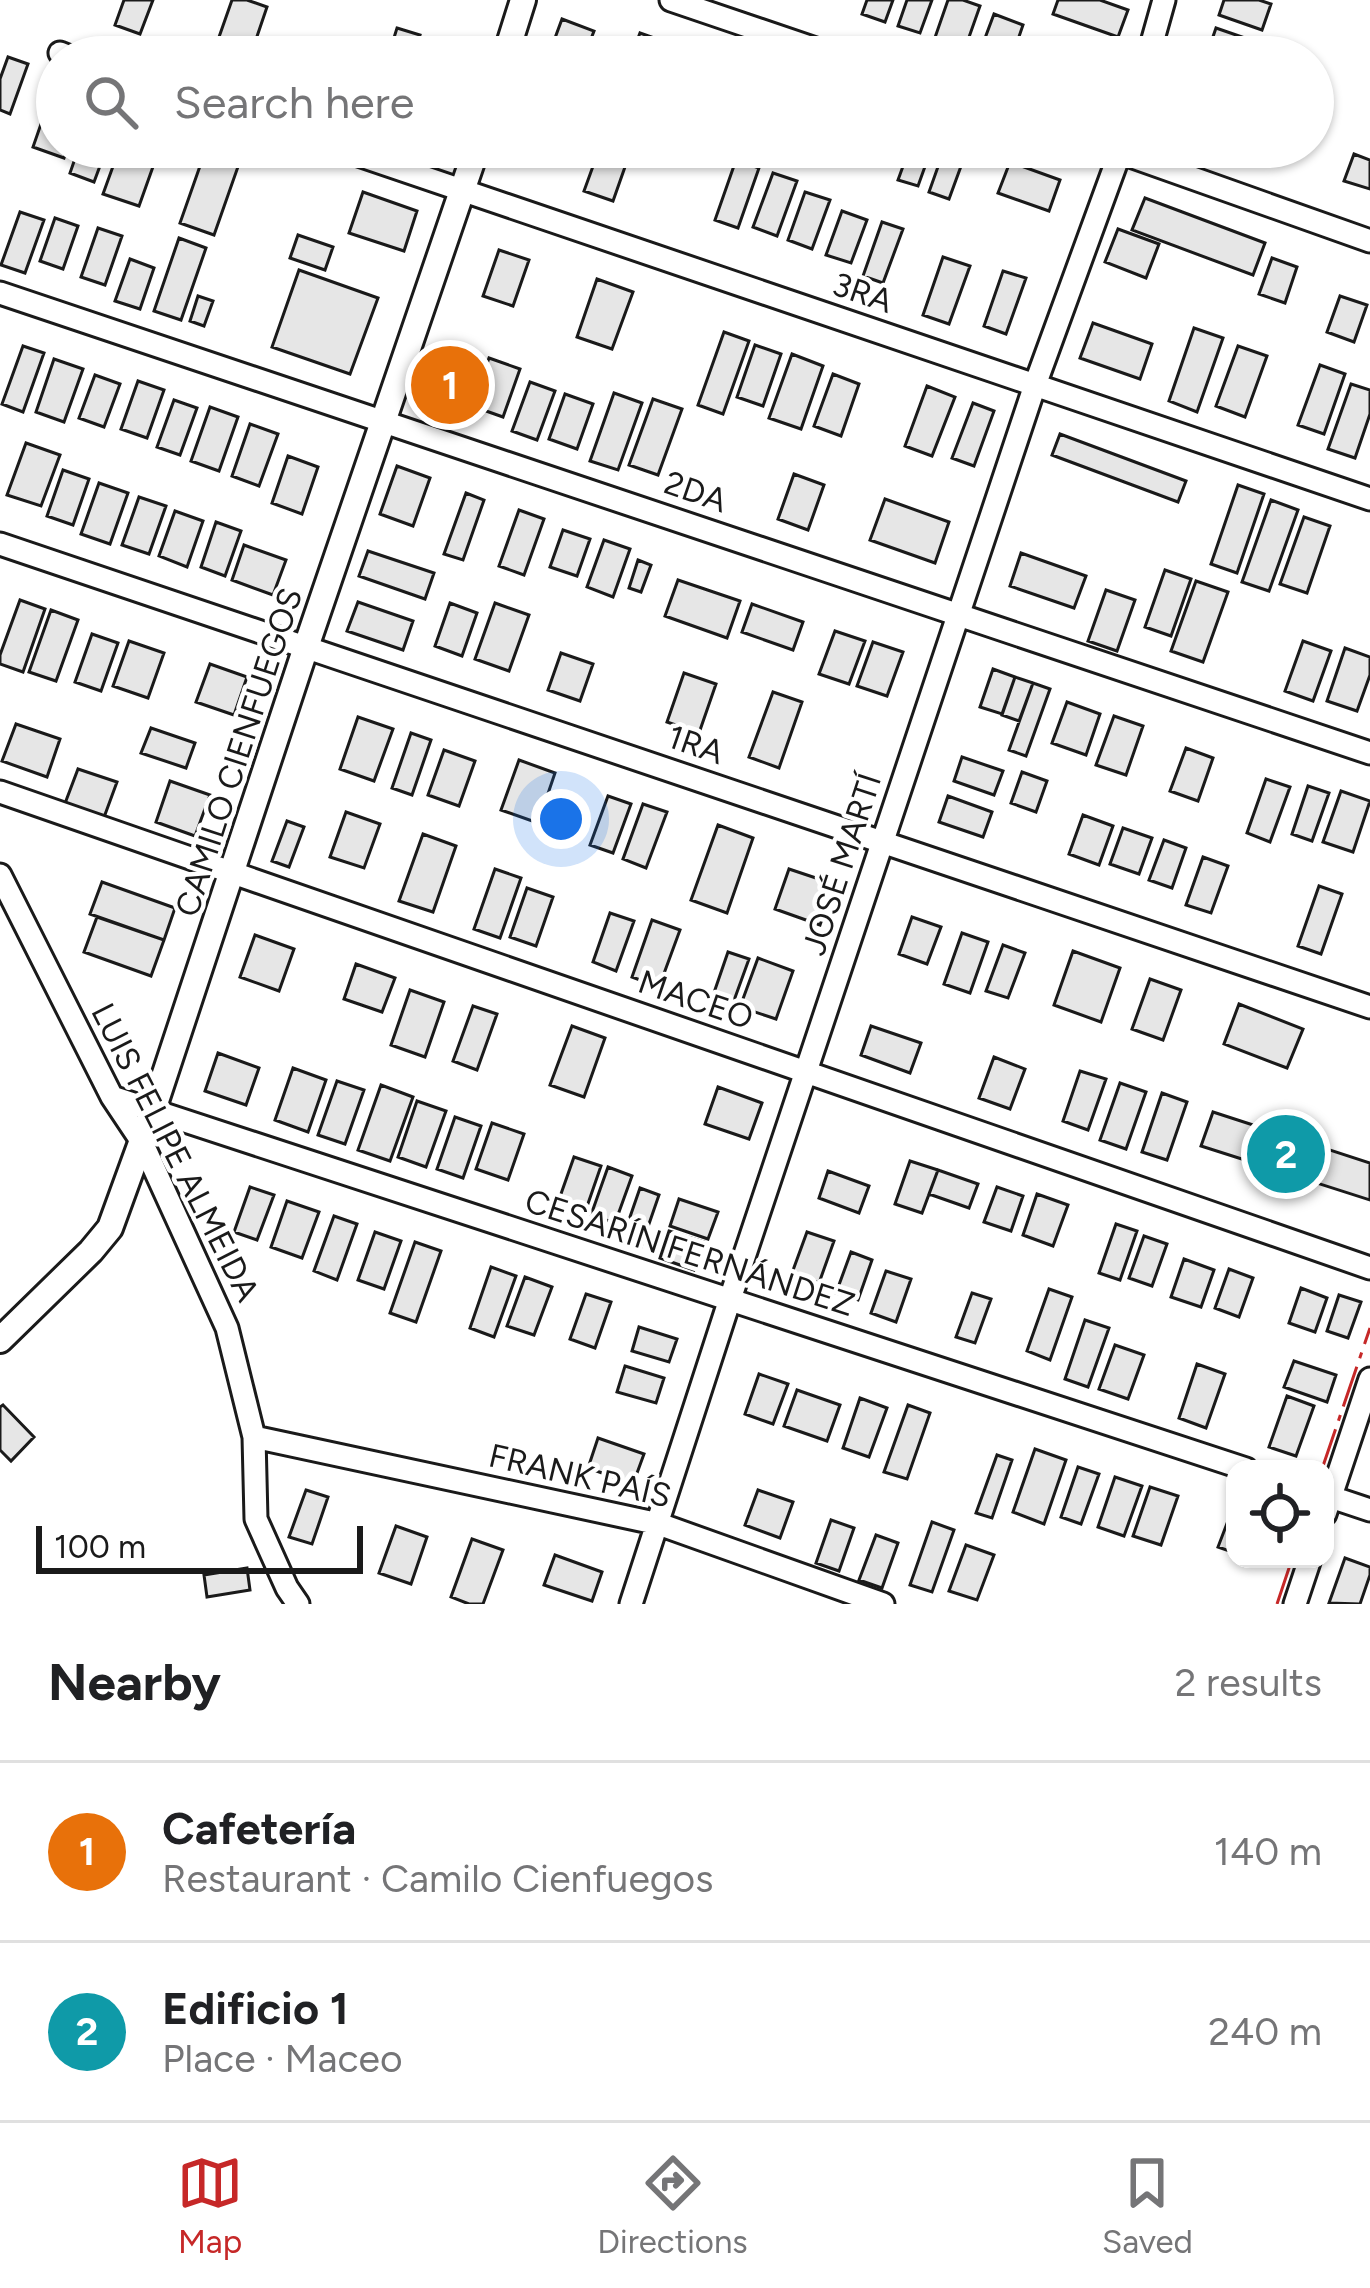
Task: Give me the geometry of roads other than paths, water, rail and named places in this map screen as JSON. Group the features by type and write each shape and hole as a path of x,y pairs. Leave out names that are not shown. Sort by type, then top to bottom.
{"street":[{"path":"512,36 523,0"},
{"path":"671,0 777,36"},
{"path":"1154,36 1164,0"},
{"name":"3RA","path":"397,168 1370,499"},
{"name":"CAMILO CIENFUEGOS","path":"4,1328 92,1251 110,1228 471,168"},
{"name":"JOSÉ MARTÍ","path":"631,1604 1109,168"},
{"path":"1168,168 1370,241"},
{"name":"2DA","path":"0,293 1370,753"},
{"name":"1RA","path":"0,544 1370,1007"},
{"name":"MACEO","path":"0,792 1370,1268"},
{"name":"LUIS FELIPE ALMEIDA","path":"0,875 112,1097 142,1142 227,1328 254,1437 256,1519 298,1604"},
{"name":"CESARÍN FERNÁNDEZ","path":"112,1097 1226,1462"},
{"path":"1334,1482 1370,1379"},
{"name":"FRANK PAÍS","path":"254,1437 659,1524 883,1604"},
{"path":"1334,1503 1370,1510"},
{"path":"1295,1604 1307,1568"}],"place":[{"name":"Cafetería","path":"450,385"},
{"name":"Edificio 1","path":"1286,1154"}]}
